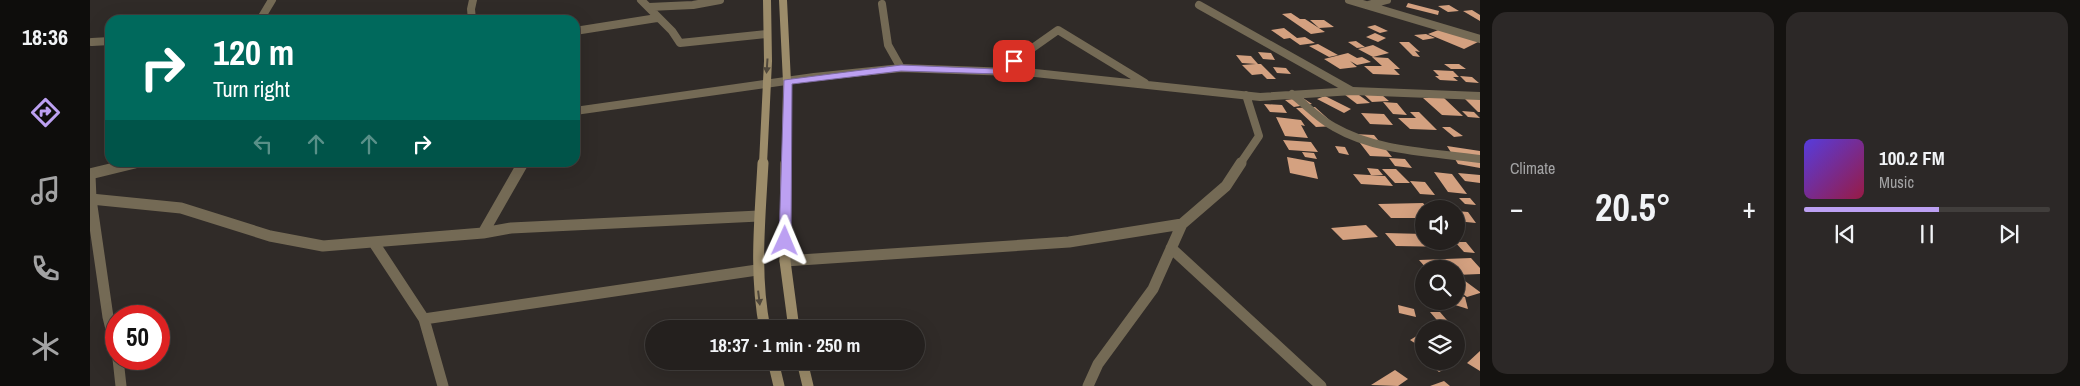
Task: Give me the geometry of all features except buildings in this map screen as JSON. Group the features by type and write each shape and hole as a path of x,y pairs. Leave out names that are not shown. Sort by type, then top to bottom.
{"main road":[{"path":"763,320 759,300 757,270 765,84 768,61 766,34 767,0"},
{"path":"783,0 787,82 785,261 793,320"},
{"path":"775,370 779,386"},
{"path":"804,370 808,386"}],"street":[{"path":"263,15 272,0"},
{"path":"472,15 473,0"},
{"path":"641,0 674,31 680,43 766,34"},
{"path":"649,7 694,6 720,0"},
{"path":"1349,0 1480,39"},
{"path":"1367,5 1387,0"},
{"path":"882,4 888,45 901,68"},
{"path":"1199,5 1353,92"},
{"path":"580,30 658,18"},
{"path":"999,71 1058,30 1148,85"},
{"path":"91,41 105,41"},
{"path":"580,110 765,84 901,68 1035,73 1260,97 1353,92 1480,96"},
{"path":"1292,94 1319,117 1340,131 1376,144 1480,159"},
{"path":"1088,386 1098,364 1153,288 1182,224 1226,186 1259,136 1246,96"},
{"path":"106,305 91,199 90,174 118,167"},
{"path":"483,232 520,167"},
{"path":"91,199 181,208 270,236 323,246 374,243 511,228 759,216"},
{"path":"785,261 1069,242 1182,224"},
{"path":"374,243 424,319 443,386"},
{"path":"1171,248 1321,386"},
{"path":"424,319 757,270"},
{"path":"119,370 121,386"}],"route":[{"path":"785,241 787,82 814,77 901,68 990,72 999,71 1014,61"}]}
